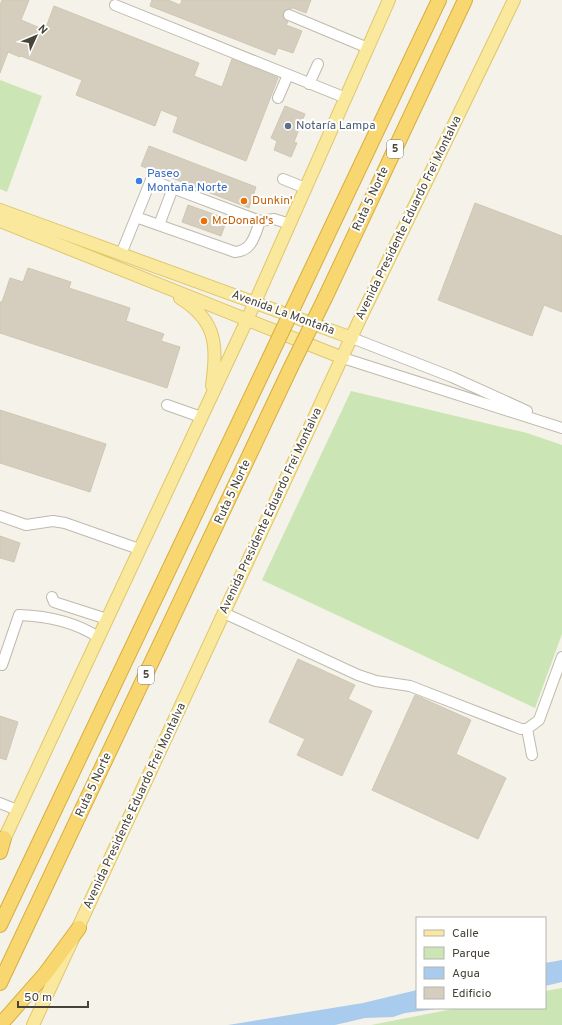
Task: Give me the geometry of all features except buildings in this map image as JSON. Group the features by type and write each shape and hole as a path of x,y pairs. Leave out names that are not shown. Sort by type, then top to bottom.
{"highway":[{"name":"Ruta 5 Norte","path":"0,925 438,0"},
{"name":"Ruta 5 Norte","path":"0,983 465,0"},
{"path":"0,852 2,842"},
{"path":"0,1025 36,984 79,928"}],"main road":[{"path":"2,842 247,320 389,0"},
{"name":"Avenida Presidente Eduardo Frei Montalva","path":"33,1025 352,338 514,0"},
{"name":"Avenida La Montaña","path":"0,210 352,338"},
{"name":"Avenida La Montaña","path":"0,221 343,358"},
{"path":"159,285 191,306 208,324 215,346 211,396"}],"street":[{"path":"116,5 346,98"},
{"path":"289,15 368,48"},
{"path":"309,84 318,64"},
{"path":"278,98 288,75"},
{"path":"283,179 306,188"},
{"path":"121,254 151,180 260,221 274,219 290,224"},
{"path":"159,224 173,188"},
{"path":"136,216 235,252 240,252 251,245 260,221"},
{"name":"Avenida La Montaña","path":"352,338 452,377 562,427"},
{"name":"Avenida La Montaña","path":"343,358 562,427"},
{"path":"167,405 201,417"},
{"path":"0,516 26,525 53,521 65,523 139,549"},
{"path":"52,597 54,602 107,618"},
{"path":"224,613 358,675 376,681 410,686 516,727 527,728 539,720 562,657"},
{"path":"2,665 19,615 37,616 61,621 98,637"},
{"path":"527,728 532,756"},
{"path":"0,803 17,810"}],"green space":[{"path":"0,80 42,96 7,192 0,189"},
{"path":"351,391 527,433 562,445 562,634 535,708 262,580"},
{"path":"562,988 562,1025 371,1025 453,1009 546,1009 546,991"}],"water":[{"path":"562,960 562,982 546,986 546,963"},
{"path":"416,990 416,1009 436,1009 405,1013 393,1017 365,1018 335,1025 228,1025 363,1003"}],"place":[{"name":"Notaría Lampa","path":"288,126"},
{"name":"Paseo Montaña Norte","path":"139,181"},
{"name":"Dunkin'","path":"244,201"},
{"name":"McDonald's","path":"204,221"}]}
